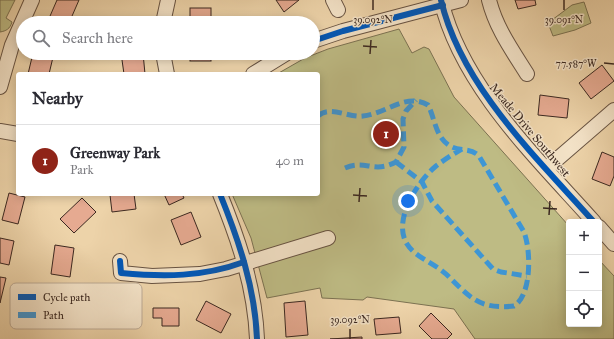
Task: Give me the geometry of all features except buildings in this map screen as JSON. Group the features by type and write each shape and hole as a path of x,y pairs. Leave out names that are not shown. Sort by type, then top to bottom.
{"street":[{"path":"22,16 32,0"},
{"path":"165,16 168,0"},
{"path":"320,39 442,2 461,0"},
{"path":"489,0 492,13 503,36 526,74"},
{"name":"Meade Drive Southwest","path":"442,2 467,64 497,111 591,219"},
{"path":"0,87 6,43 16,26"},
{"path":"164,60 167,72"},
{"path":"256,72 276,60"},
{"path":"547,168 614,110"},
{"path":"0,131 16,134"},
{"path":"221,196 237,236 251,286 258,339"},
{"path":"602,230 614,244"},
{"path":"120,261 121,272 174,276 200,274 226,269 244,262 328,238"}],"shaded area":[{"path":"0,0 15,0 6,18 12,22 8,29 0,32"},
{"path":"584,2 591,23 575,30 553,36 548,23 572,5"},
{"path":"399,29 412,53 424,47 429,49 454,97 566,223 566,327 602,327 602,263 614,276 614,339 475,339 454,309 367,297 363,300 322,298 320,288 267,298 251,238 233,196 320,196 320,72 280,72 302,60 320,60 320,52"}],"marked path":[{"path":"345,168 359,165 381,167 396,162 404,147 403,119 406,111 416,100"},
{"path":"320,115 334,112 363,116 380,112 404,102 420,102 428,105 441,138 450,146 462,149"},
{"path":"462,149 472,151 479,156 524,232 529,260 527,282 520,300 514,306 491,306 475,300 441,270 410,249 403,234 405,213 415,191 436,166 462,149"},
{"path":"396,162 422,182 432,201 493,269 501,272 527,276"}],"cycle path":[{"path":"441,0 451,32 465,62 483,91 526,146 591,219"},
{"path":"320,39 343,31 443,5"},
{"path":"221,196 234,229 245,265 253,301 257,339"},
{"path":"120,261 121,273 153,275 183,275 214,271 244,262"}],"place":[{"name":"Greenway Park","path":"386,134"}]}
